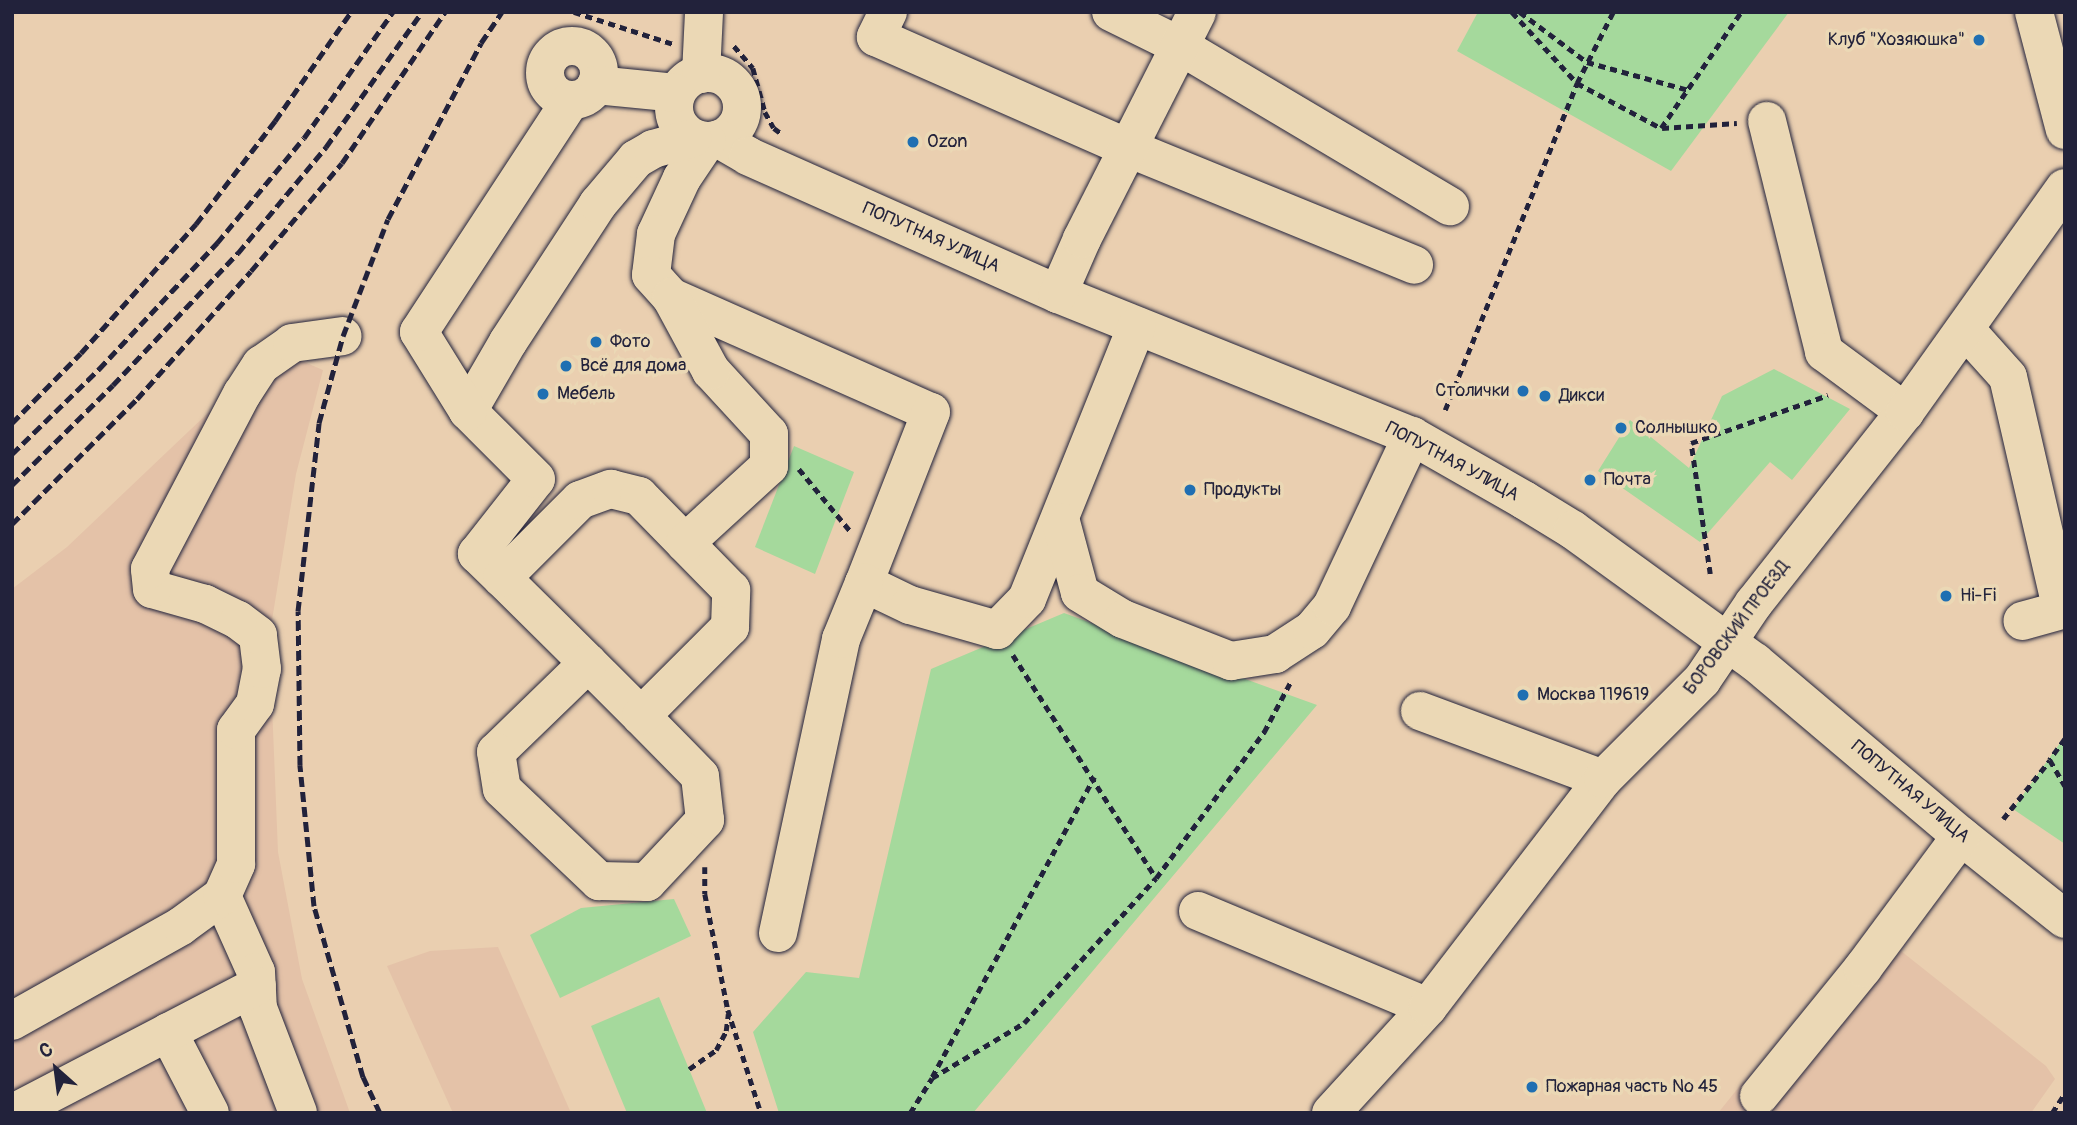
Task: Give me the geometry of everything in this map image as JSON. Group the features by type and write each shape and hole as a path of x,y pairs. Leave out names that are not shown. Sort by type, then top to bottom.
{"street":[{"path":"888,12 876,37 1128,148 1414,265"},
{"path":"1111,12 1180,46 1450,206"},
{"path":"1058,294 1197,12"},
{"path":"2034,12 2065,130"},
{"path":"715,26 688,83 673,101 675,119 722,138"},
{"path":"588,663 496,752 502,789 599,881 647,882 705,821 700,776 588,663 477,554 536,479 468,411 443,365 419,332 583,93 688,83 713,73 730,81 740,95 722,138 682,178 656,234 650,275 671,297 711,371 769,434 769,466 685,543"},
{"path":"1767,121 1824,352 1905,412"},
{"path":"468,411 508,342 598,204 636,159 653,149 722,138"},
{"name":"ПОПУТНАЯ УЛИЦА","path":"722,138 1058,294 1412,436 1573,530 1726,644 1755,662 1961,836 2065,919"},
{"name":"БОРОВСКИЙ ПРОЕЗД","path":"1331,1113 1428,1007 1603,779 1702,680 1754,603 1905,412 2065,188"},
{"path":"671,297 930,412 841,639 778,933"},
{"path":"869,571 910,605 997,630 1027,599 1061,522 1137,326"},
{"path":"1965,329 2008,377 2062,610 2022,621"},
{"path":"12,1020 180,926 222,896 236,864 236,730 255,704 262,668 258,635 238,620 205,604 152,589 150,569 242,394 261,365 292,343 343,336"},
{"path":"1061,522 1080,593 1123,620 1231,661 1275,654 1312,630 1332,606 1412,436"},
{"path":"502,578 580,500 611,489 639,496 731,590 730,627 641,716"},
{"path":"1420,711 1603,779"},
{"path":"1759,1096 1863,968 1961,836"},
{"path":"222,896 256,972 258,1008 298,1113"},
{"path":"1198,911 1428,1007"},
{"path":"13,1113 257,986"},
{"path":"168,1032 210,1113"}],"path":[{"path":"574,12 674,45"},
{"path":"1512,12 1577,83 1661,128 1767,121"},
{"path":"1520,12 1587,62 1689,90"},
{"path":"1445,410 1577,83 1612,12"},
{"path":"1661,128 1741,12"},
{"path":"715,26 753,68 765,112 774,128 785,137"},
{"path":"1710,574 1691,443 1865,382"},
{"path":"769,434 869,571"},
{"path":"997,630 1094,777 1156,878"},
{"path":"932,1078 1024,1023 1156,878 1264,732 1294,675"},
{"path":"2003,820 2065,739"},
{"path":"2050,760 2065,786"},
{"path":"910,1113 932,1078 1094,777"},
{"path":"705,821 705,894 728,1010 761,1113"},
{"path":"689,1069 716,1050 726,1031 728,1010"},
{"path":"2052,1113 2065,1093"}],"shaded area":[{"path":"269,355 302,361 323,370 296,474 272,620 270,656 278,852 302,979 350,1113 12,1113 12,589 67,547"},
{"path":"498,947 571,1113 453,1113 387,966 430,951"},
{"path":"1901,951 2046,1066 2055,1079 2031,1113 1718,1113 1743,1082 1759,1096"}],"green space":[{"path":"1478,12 1789,12 1671,171 1457,51"},
{"path":"1774,369 1850,409 1792,480 1770,462 1700,542 1598,471 1630,420 1689,468 1722,396"},
{"path":"794,446 854,472 815,574 755,547"},
{"path":"1064,613 1317,705 973,1113 779,1113 753,1032 806,972 859,978 931,669"},
{"path":"2065,736 2065,844 2013,809"},
{"path":"674,899 691,936 560,998 530,935 581,908"},
{"path":"659,997 707,1113 627,1113 591,1026"}],"railway":[{"path":"12,423 81,353 196,224 275,121 351,12"},
{"path":"12,454 99,369 217,243 304,138 393,12"},
{"path":"12,485 113,385 238,253 326,147 422,12"},
{"path":"12,524 137,399 251,271 342,163 445,12"},
{"path":"380,1113 363,1077 314,906 300,765 298,611 319,423 343,336 388,219 481,43 502,12"}],"place":[{"name":"Клуб \"Хозяюшка\"","path":"1979,40"},
{"name":"Ozon","path":"913,142"},
{"name":"Фото","path":"596,342"},
{"name":"Всё для дома","path":"566,366"},
{"name":"Столички","path":"1523,391"},
{"name":"Мебель","path":"543,394"},
{"name":"Дикси","path":"1545,396"},
{"name":"Солнышко","path":"1621,428"},
{"name":"Почта","path":"1590,480"},
{"name":"Продукты","path":"1190,490"},
{"name":"Hi-Fi","path":"1946,596"},
{"name":"Москва 119619","path":"1523,695"},
{"name":"Пожарная часть № 45","path":"1532,1087"}]}
